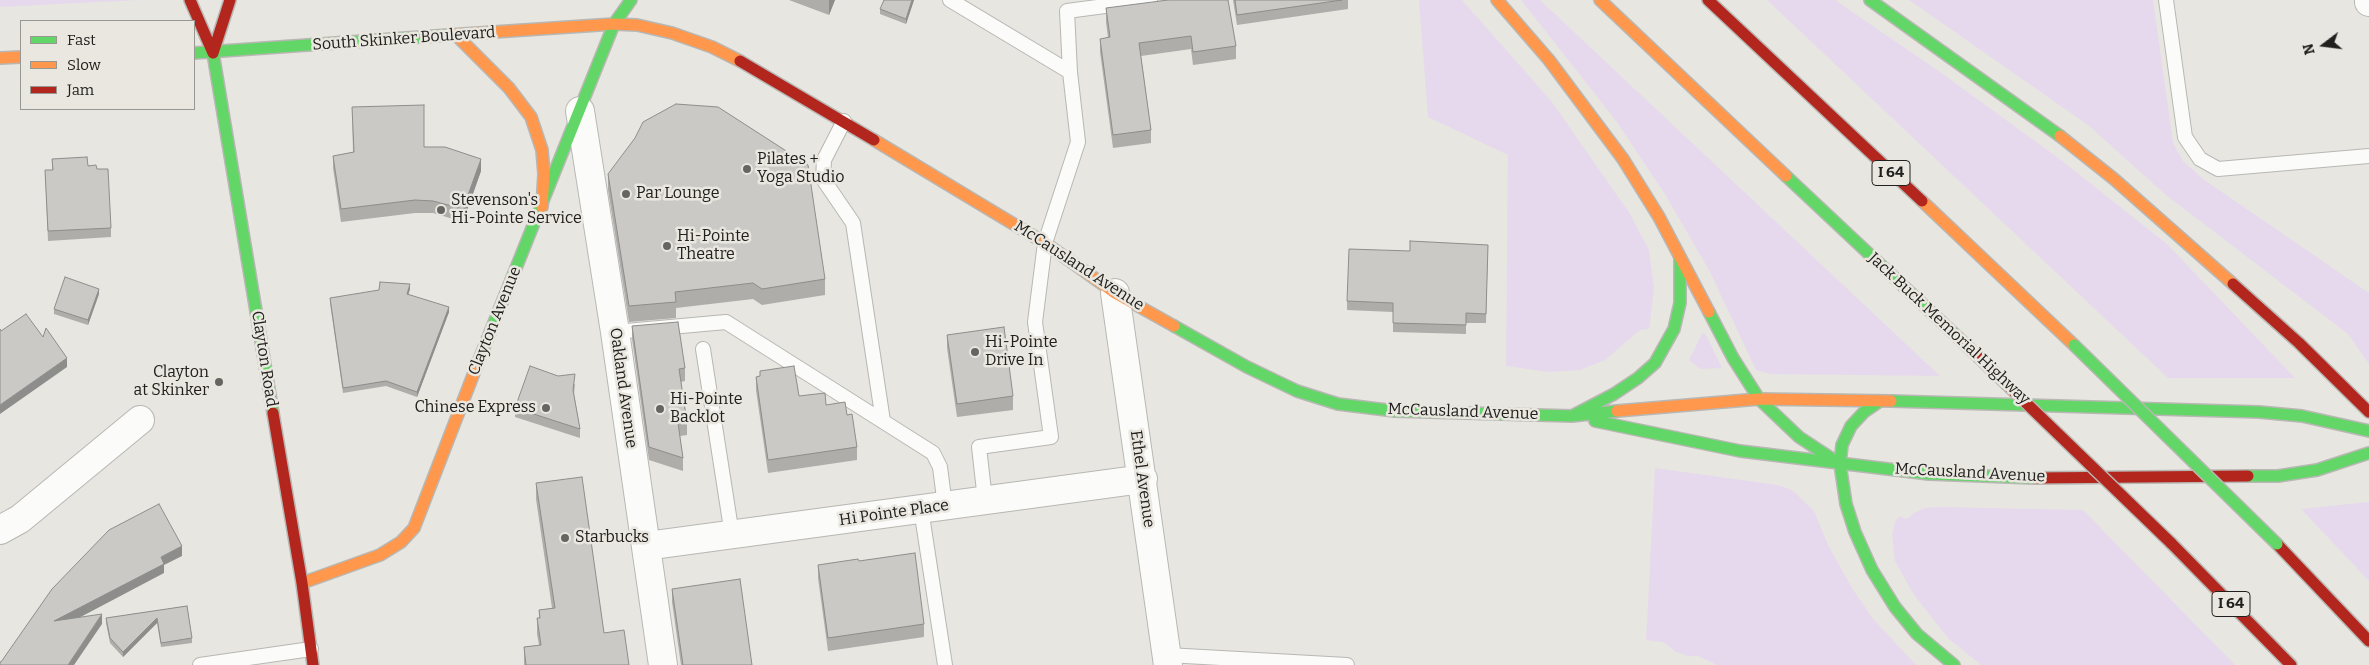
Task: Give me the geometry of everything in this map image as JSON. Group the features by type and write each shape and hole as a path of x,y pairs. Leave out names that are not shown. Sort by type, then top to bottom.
{"main road":[{"path":"190,0 214,53"},
{"path":"214,53 230,0"},
{"name":"Clayton Avenue","path":"302,584 380,555 401,542 414,528 447,440 614,24 631,0"},
{"path":"1497,0 1549,60 1613,144 1679,254 1733,358 1759,399 1800,436 1840,464"},
{"name":"Jack Buck Memorial Highway","path":"1600,0 1965,344 2171,543 2291,665"},
{"name":"I 64","path":"1708,0 2074,345 2277,544 2369,641"},
{"path":"1870,0 2038,118 2114,179 2299,343 2369,412"},
{"path":"611,8 614,24"},
{"name":"South Skinker Boulevard","path":"195,54 614,24"},
{"name":"McCausland Avenue","path":"614,24 637,25 672,33 712,47 746,64 1045,243 1115,293 1246,367 1297,391 1338,404 1395,411 1572,416 1705,402 1759,399 1880,401 2259,412 2302,416 2369,431"},
{"path":"456,35 509,88 531,116 542,150 544,174 542,207"},
{"name":"Clayton Road","path":"214,53 302,584 313,665"},
{"path":"0,58 20,57"},
{"path":"1572,416 1614,394 1638,378 1655,363 1666,348 1674,329 1680,303 1679,254"},
{"path":"1880,401 1864,412 1851,426 1842,445 1840,464 1846,504 1855,532 1872,570 1895,607 1917,634 1954,665"},
{"name":"McCausland Avenue","path":"1572,416 1717,447 1929,474 2015,478 2278,476 2318,470 2369,453"}],"street":[{"name":"Oakland Avenue","path":"580,111 615,332 662,665"},
{"name":"Ethel Avenue","path":"1115,293 1143,478 1167,660"},
{"path":"0,544 10,524 140,420"},
{"name":"Hi Pointe Place","path":"646,546 1143,478"}],"lane":[{"path":"950,0 1070,72"},
{"path":"986,500 979,447 1051,436 1035,322 1045,243 1077,148 1078,129 1070,72 1066,6 1150,0"},
{"path":"2166,0 2185,137 2200,160 2218,169 2369,156"},
{"path":"844,121 824,160 823,180 853,223 883,422"},
{"path":"615,332 726,322 932,453 940,467 933,507 945,665"},
{"path":"703,349 732,535"},
{"path":"200,665 311,649"},
{"path":"1167,660 1347,665"}],"shaded area":[{"path":"0,0 139,0 0,7"},
{"path":"1419,0 1462,0 1552,102 1630,214 1649,250 1654,288 1649,329 1640,330 1605,360 1580,370 1549,372 1506,366 1508,155 1428,117"},
{"path":"1521,0 1540,0 1940,376 1770,374 1756,370 1710,272 1666,196 1617,122"},
{"path":"1767,0 1835,0 1940,72 2061,160 2167,244 2295,378 2168,378"},
{"path":"1909,0 2153,0 2173,143 2183,161 2203,179 2369,293 2369,364 2348,334 2166,195 2088,125"},
{"path":"1705,333 1722,368 1700,369 1689,360 1702,334"},
{"path":"1655,468 1777,485 1792,490 1814,511 1828,545 1852,588 1873,619 1916,665 1717,665 1698,656 1688,656 1676,652 1663,642 1646,640"},
{"path":"2369,502 2369,581 2301,509"},
{"path":"1925,508 2083,510 2235,665 1981,665 1949,639 1914,595 1895,561 1892,535 1895,522 1899,516 1907,519"}],"building":[{"path":"884,0 912,0 906,19 880,9"},
{"path":"1168,0 1228,0 1236,46 1193,52 1191,36 1139,43 1151,130 1113,135 1100,39 1110,37 1106,8"},
{"path":"1235,0 1342,0 1237,15"},
{"path":"676,104 718,107 808,165 825,279 762,289 753,283 675,292 676,302 629,306 608,174 635,138 643,122"},
{"path":"424,105 424,147 445,147 481,159 463,209 433,201 415,200 341,209 333,156 354,152 352,107"},
{"path":"87,157 88,166 96,165 97,169 108,169 111,228 48,231 45,170 53,170 52,159"},
{"path":"1410,241 1488,245 1486,314 1466,313 1466,325 1393,323 1393,303 1347,301 1349,249 1410,251"},
{"path":"65,277 99,289 88,320 54,309"},
{"path":"380,282 410,284 407,294 449,307 417,392 386,381 343,388 330,298 379,290"},
{"path":"26,314 43,337 46,328 67,358 0,405 0,329 1,331"},
{"name":"Hi-Pointe Backlot","path":"678,322 685,368 679,369 687,422 678,423 683,458 649,447 632,326"},
{"path":"1004,327 1013,396 957,404 947,335"},
{"name":"Chinese Express","path":"530,366 558,376 575,374 573,390 580,429 515,408"},
{"path":"794,366 799,396 825,393 826,405 845,402 847,415 852,414 857,447 768,460 756,377 760,376 760,371"},
{"path":"582,477 604,633 624,630 629,665 526,665 524,647 541,645 537,618 540,618 539,610 555,608 536,483"},
{"path":"159,504 182,546 161,557 164,564 54,621 102,614 68,665 0,665 0,662 52,589 109,530"},
{"path":"915,553 924,624 828,638 818,565"},
{"path":"740,579 752,665 683,665 672,589"},
{"path":"187,606 192,638 161,643 157,618 123,652 110,638 106,618"}],"traffic: fast":[{"path":"477,365 614,24 631,0"},
{"path":"1870,0 2060,136"},
{"path":"195,53 449,35"},
{"path":"213,53 273,413"},
{"path":"1786,176 1965,344"},
{"path":"1572,416 1614,394 1638,378 1655,363 1674,329 1680,303 1680,258"},
{"path":"1709,312 1733,358 1759,399 1799,437 1840,464"},
{"path":"1174,326 1247,367 1297,391 1338,404 1395,411 1572,416 1617,411"},
{"path":"2074,345 2277,544"},
{"path":"1880,401 1864,412 1851,426 1842,445 1840,464 1846,504 1855,532 1872,570 1895,607 1917,634 1954,665"},
{"path":"1891,401 2259,412 2302,416 2369,431"},
{"path":"1595,421 1740,451 1929,474 2035,478"},
{"path":"2248,476 2278,476 2317,470 2369,453"}],"traffic: slow":[{"path":"1497,0 1549,60 1623,159 1659,217 1709,312"},
{"path":"1600,0 1786,176"},
{"path":"449,35 614,24 637,25 672,33 712,47 740,61"},
{"path":"456,35 509,88 531,117 542,150 544,174 542,207"},
{"path":"0,58 20,57"},
{"path":"2060,136 2114,179 2233,284"},
{"path":"874,140 1045,243 1115,293 1174,326"},
{"path":"1922,201 2074,345"},
{"path":"302,583 380,555 401,542 414,528 477,365"},
{"path":"1617,411 1759,399 1891,401"}],"traffic: jam":[{"path":"190,0 213,53"},
{"path":"213,53 230,0"},
{"path":"1708,0 1922,201"},
{"path":"740,61 874,140"},
{"path":"2233,284 2299,343 2369,412"},
{"path":"1965,344 2171,543"},
{"path":"273,413 302,583 313,665"},
{"path":"2035,478 2248,476"},
{"path":"2171,543 2291,665"},
{"path":"2277,544 2369,641"}],"place":[{"name":"Pilates + Yoga Studio","path":"747,169"},
{"name":"Par Lounge","path":"626,194"},
{"name":"Stevenson's Hi-Pointe Service","path":"441,210"},
{"name":"Hi-Pointe Theatre","path":"667,246"},
{"name":"Hi-Pointe Drive In","path":"975,352"},
{"name":"Clayton at Skinker","path":"219,382"},
{"name":"Chinese Express","path":"546,408"},
{"name":"Hi-Pointe Backlot","path":"660,409"},
{"name":"Starbucks","path":"565,538"}]}
